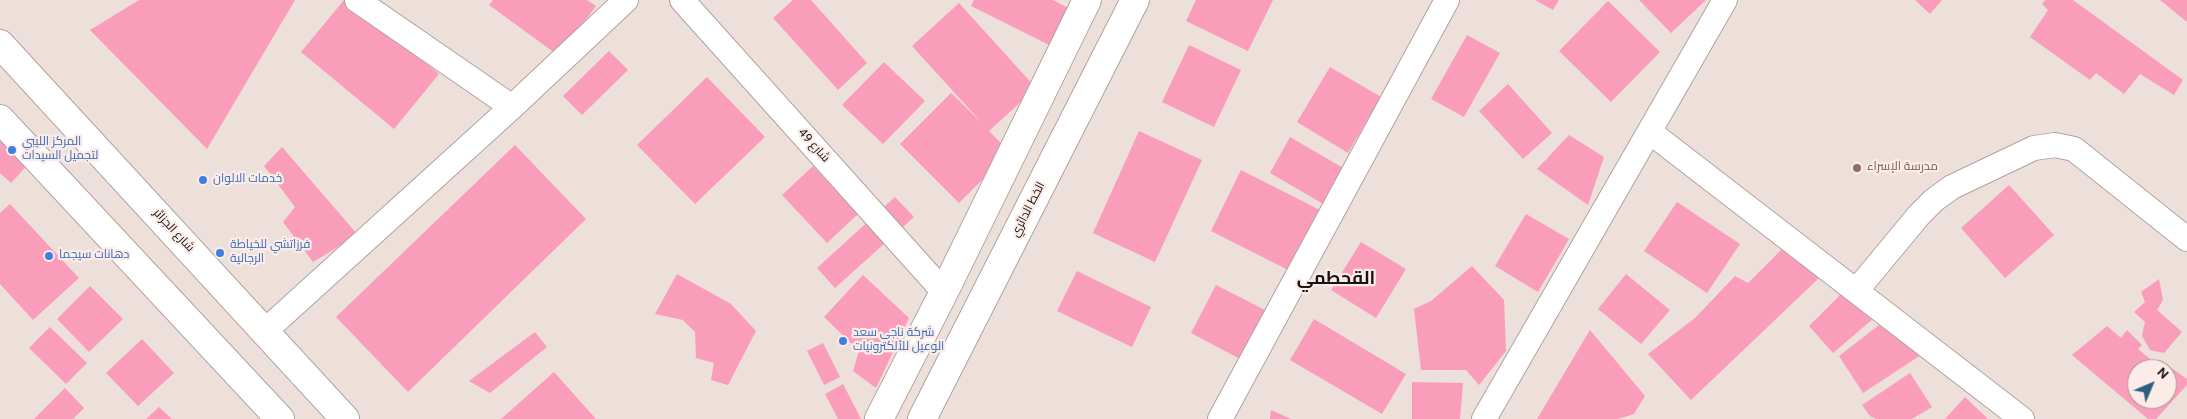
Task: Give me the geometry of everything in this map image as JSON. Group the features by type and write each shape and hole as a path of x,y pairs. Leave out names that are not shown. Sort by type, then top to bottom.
{"main road":[{"path":"878,419 944,292 1087,0"},
{"name":"الخط الدائري","path":"922,419 1089,94 1135,0"},
{"name":"شارع الجزائر","path":"0,44 345,419"},
{"path":"1050,76 1089,94"},
{"path":"0,119 280,419"}],"street":[{"path":"357,0 512,107"},
{"path":"265,331 512,107 626,0"},
{"name":"شارع 49","path":"682,0 944,292"},
{"path":"1220,419 1447,0"},
{"path":"1484,419 1724,0"},
{"path":"1650,132 2022,419"},
{"path":"1856,291 1934,200 1952,187 2034,148 2055,145 2074,149 2187,239"}],"building":[{"path":"139,0 295,0 207,149 90,30"},
{"path":"344,0 349,0 439,74 394,129 301,52"},
{"path":"493,0 587,0 596,6 559,56 489,5"},
{"path":"793,0 811,0 867,63 838,90 773,18"},
{"path":"974,0 1053,0 1072,10 1053,47 971,6"},
{"path":"1196,0 1273,0 1248,51 1186,21"},
{"path":"1535,0 1559,0 1553,10"},
{"path":"1639,0 1706,0 1671,33"},
{"path":"1915,0 1942,0 1930,14"},
{"path":"2045,0 2073,0 2183,80 2174,95 2140,74 2124,94 2096,73 2090,80 2030,37 2048,10 2042,4"},
{"path":"2160,0 2187,0 2187,22"},
{"path":"1608,1 1660,52 1611,102 1559,51"},
{"path":"959,3 1036,88 989,131 1010,152 959,203 900,144 951,93 982,123 912,46"},
{"path":"1467,35 1500,53 1464,117 1431,99"},
{"path":"1189,45 1241,70 1214,127 1162,102"},
{"path":"609,51 628,70 582,115 563,96"},
{"path":"884,62 925,101 883,144 842,105"},
{"path":"1330,67 1381,97 1348,153 1297,122"},
{"path":"707,77 765,137 695,204 637,145"},
{"path":"1508,84 1552,133 1523,159 1479,111"},
{"path":"0,123 33,159 11,183 0,173"},
{"path":"1139,131 1202,160 1155,262 1093,233"},
{"path":"1569,135 1604,157 1588,205 1537,169"},
{"path":"1290,137 1345,169 1325,205 1270,173"},
{"path":"515,145 586,219 408,392 336,317"},
{"path":"282,147 358,235 313,262 283,222 295,207 264,166"},
{"path":"813,166 858,214 827,243 782,195"},
{"path":"1241,170 1324,212 1294,273 1211,231"},
{"path":"2009,185 2054,235 2005,278 1961,228"},
{"path":"895,197 914,217 835,288 817,268"},
{"path":"1677,202 1740,244 1707,293 1644,251"},
{"path":"10,204 79,278 33,320 0,284 0,213"},
{"path":"1526,214 1569,239 1538,292 1495,266"},
{"path":"1361,242 1406,269 1376,318 1331,290"},
{"path":"1785,246 1819,278 1691,400 1648,354 1695,318 1735,276 1748,283"},
{"path":"1472,266 1504,300 1506,351 1479,385 1466,370 1421,370 1414,309 1431,301"},
{"path":"1077,271 1151,307 1132,347 1057,311"},
{"path":"677,274 731,304 756,331 728,385 711,380 714,363 696,358 695,332 683,320 655,314"},
{"path":"1626,274 1670,310 1641,344 1598,309"},
{"path":"863,275 909,318 876,388 853,371 859,351 824,317"},
{"path":"1856,279 1887,307 1833,353 1809,326"},
{"path":"2159,279 2163,300 2157,310 2182,332 2164,353 2150,350 2142,336 2145,322 2134,312 2145,302 2141,292"},
{"path":"1216,285 1265,310 1240,359 1191,333"},
{"path":"90,286 123,319 89,352 57,319"},
{"path":"1888,318 1924,353 1863,393 1839,356"},
{"path":"1314,319 1406,374 1382,414 1290,360"},
{"path":"2107,326 2121,338 2127,330 2142,345 2138,349 2150,359 2127,359 2127,401 2072,355"},
{"path":"50,327 87,363 66,384 29,348"},
{"path":"1590,330 1645,396 1634,414 1618,419 1537,419"},
{"path":"535,332 547,347 490,393 469,381"},
{"path":"142,339 174,373 138,406 106,373"},
{"path":"823,343 840,377 824,385 807,351"},
{"path":"554,372 596,419 501,419"},
{"path":"2177,372 2187,379 2187,385 2177,396"},
{"path":"1910,373 1932,407 1912,419 1876,419 1870,416 1862,405"},
{"path":"1412,382 1463,383 1460,419 1412,419"},
{"path":"843,384 861,419 838,419 825,394"},
{"path":"65,388 84,408 73,419 34,419"},
{"path":"1965,397 1988,419 1945,419"},
{"path":"159,407 172,419 146,419"},
{"path":"2136,409 2165,409 2156,419 2148,419"},
{"path":"1271,410 1291,419 1270,419"}],"place":[{"name":"المركز الليبي لتجميل السيدات","path":"12,150"},
{"name":"مدرسة الإسراء","path":"1857,168"},
{"name":"خدمات الالوان","path":"203,180"},
{"name":"فرزاتشي للخياطة الرجالية","path":"220,253"},
{"name":"دهانات سيجما","path":"49,256"},
{"name":"شركة ناجي سعد الوعيل للألكترونيات","path":"843,341"}],"district":[{"name":"القحطمي","path":"1336,280"}]}
